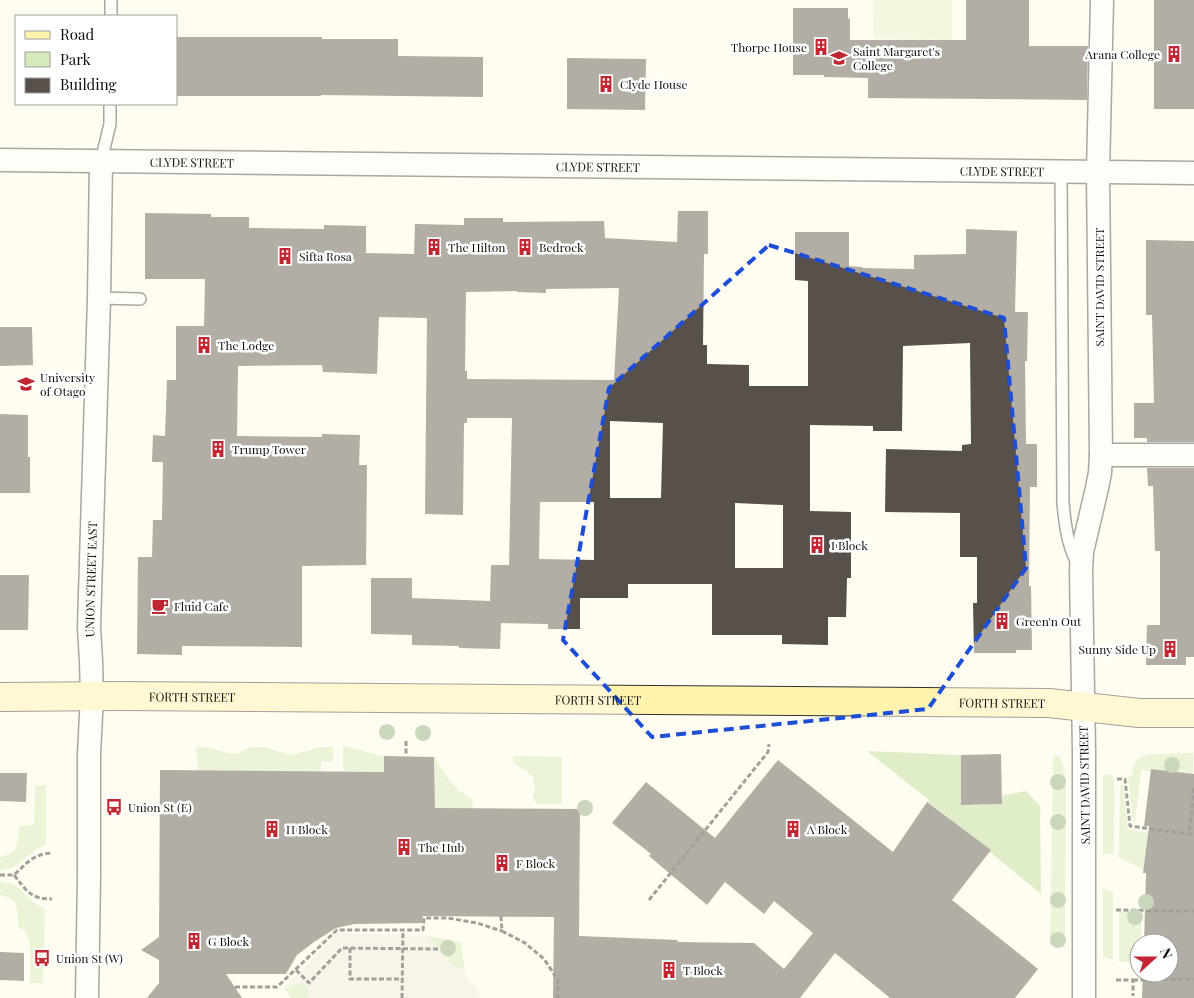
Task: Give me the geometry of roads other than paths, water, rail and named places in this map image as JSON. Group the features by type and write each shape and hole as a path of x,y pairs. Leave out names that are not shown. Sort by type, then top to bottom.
{"street":[{"name":"SAINT DAVID STREET","path":"1084,998 1081,571 1082,552 1099,480 1100,455 1098,172 1102,0"},
{"name":"CLYDE STREET","path":"0,160 1194,173"},
{"name":"UNION STREET EAST","path":"87,998 89,754 92,696 92,661 89,627 99,298 101,162"},
{"path":"1100,455 1194,455"},
{"name":"FORTH STREET","path":"0,697 92,696 1040,703 1139,713 1194,713"}],"lane":[{"path":"111,0 111,15"},
{"path":"101,162 110,124 110,105"},
{"name":"SAINT DAVID STREET","path":"1061,172 1063,503 1068,542 1081,571"},
{"path":"99,298 140,299"}],"place":[{"name":"Thorpe House","path":"821,47"},
{"name":"Arana College","path":"1174,54"},
{"name":"Saint Margaret's College","path":"839,58"},
{"name":"Clyde House","path":"606,84"},
{"name":"The Hilton","path":"434,247"},
{"name":"Bedrock","path":"525,247"},
{"name":"Sifta Rosa","path":"285,256"},
{"name":"The Lodge","path":"204,345"},
{"name":"University of Otago","path":"26,384"},
{"name":"Trump Tower","path":"218,449"},
{"name":"I Block","path":"817,545"},
{"name":"Fluid Cafe","path":"160,606"},
{"name":"Green'n Out","path":"1002,621"},
{"name":"Sunny Side Up","path":"1170,649"},
{"name":"Union St (E)","path":"114,807"},
{"name":"H Block","path":"272,829"},
{"name":"A Block","path":"793,829"},
{"name":"The Hub","path":"404,847"},
{"name":"F Block","path":"502,863"},
{"name":"G Block","path":"194,941"},
{"name":"Union St (W)","path":"42,958"},
{"name":"T Block","path":"669,970"}]}
